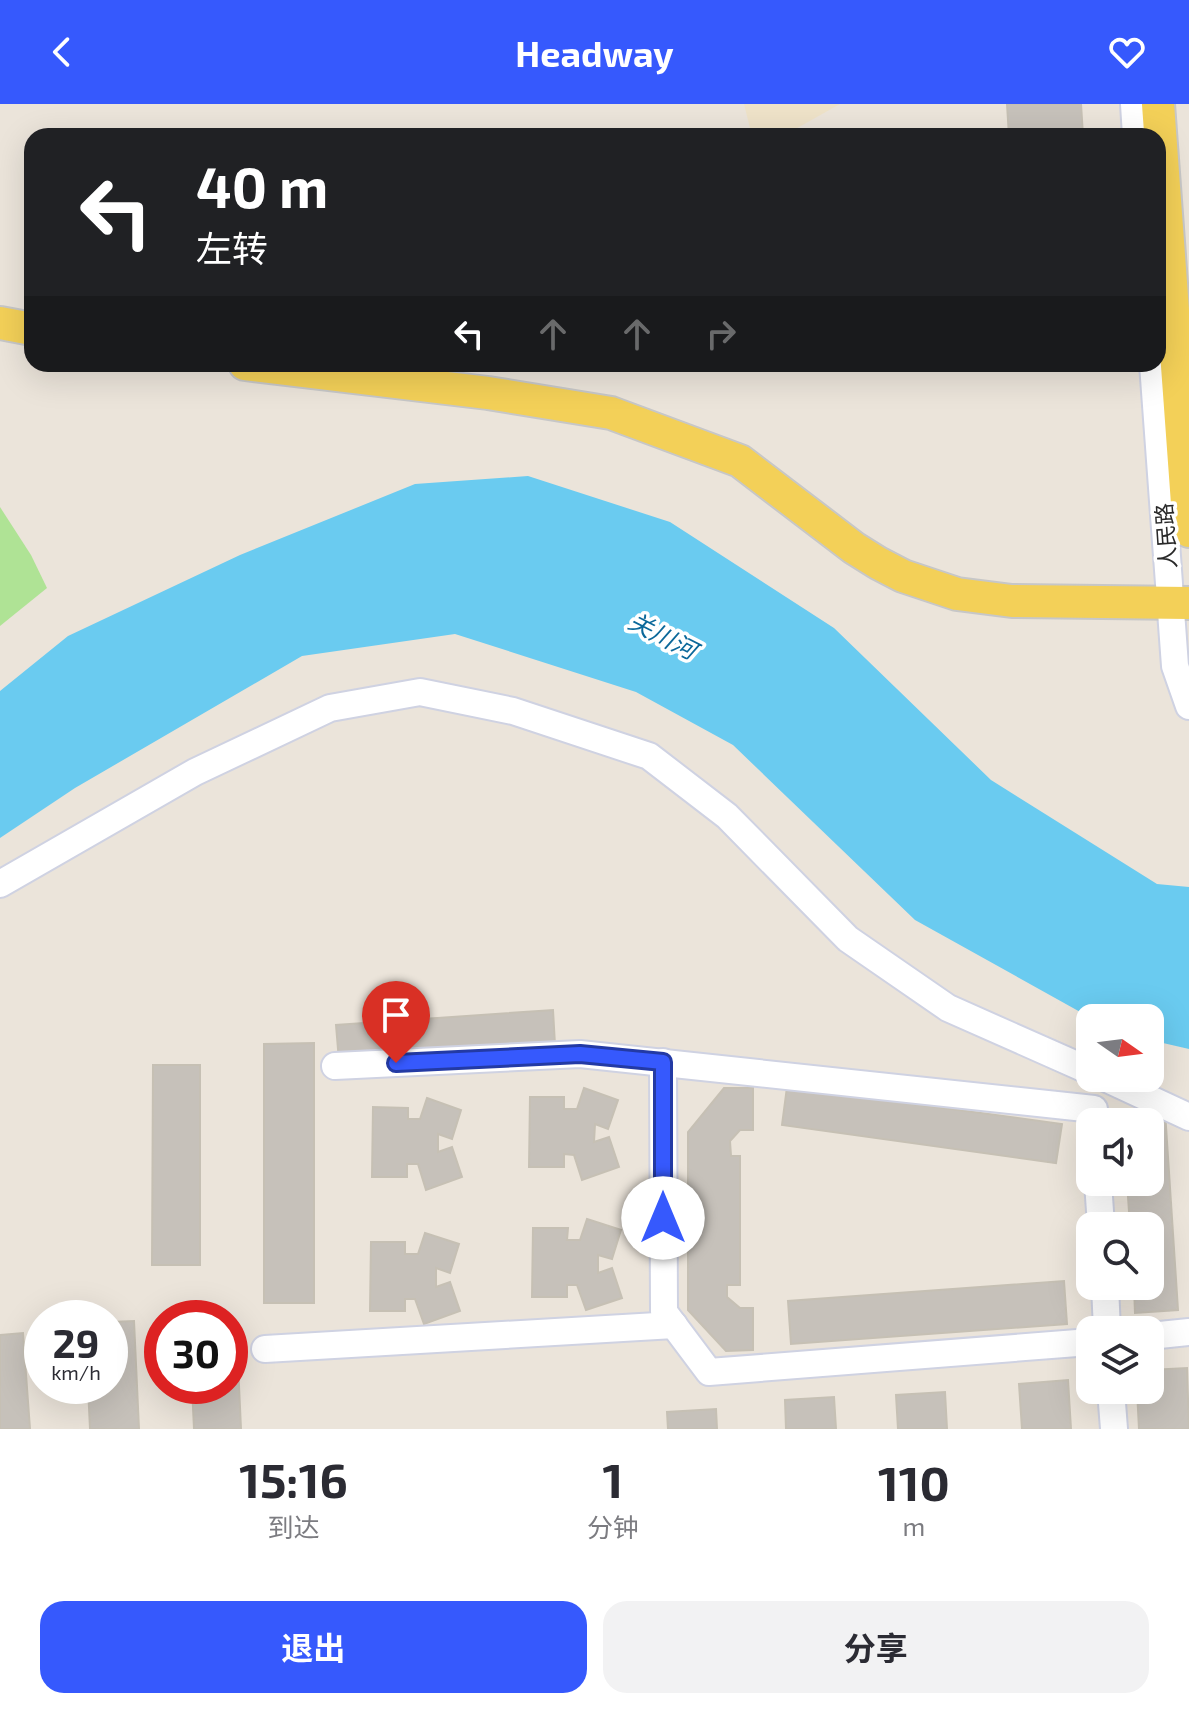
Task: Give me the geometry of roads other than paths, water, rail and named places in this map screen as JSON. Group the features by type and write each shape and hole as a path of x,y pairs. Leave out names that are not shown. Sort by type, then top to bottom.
{"main road":[{"name":"人民路","path":"1158,104 1160,128"},
{"name":"人民路","path":"1166,214 1189,531"},
{"path":"0,323 24,328"},
{"path":"312,372 488,393 611,413 740,461 878,563 903,576 957,594 1012,601 1180,602"}],"street":[{"path":"1134,104 1136,128"},
{"name":"人民路","path":"1154,372 1180,602 1175,666 1189,706"},
{"path":"0,884 195,772 330,708 420,692 513,711 649,756 727,816 848,939 948,1008 1076,1065"},
{"path":"335,1066 580,1054 1085,1108"},
{"path":"663,1062 664,1312 709,1372 1076,1343"},
{"path":"1135,1092 1189,1117"},
{"path":"265,1349 674,1325"},
{"path":"1164,1335 1189,1332"},
{"path":"1112,1404 1114,1429"}],"water":[{"name":"关川河","path":"528,476 670,522 834,628 991,780 1157,884 1189,887 1189,1049 1164,1043 1164,1004 1076,1004 1076,1010 915,920 733,745 636,692 455,634 302,656 75,788 0,838 0,691 68,636 240,555 415,484"}]}
